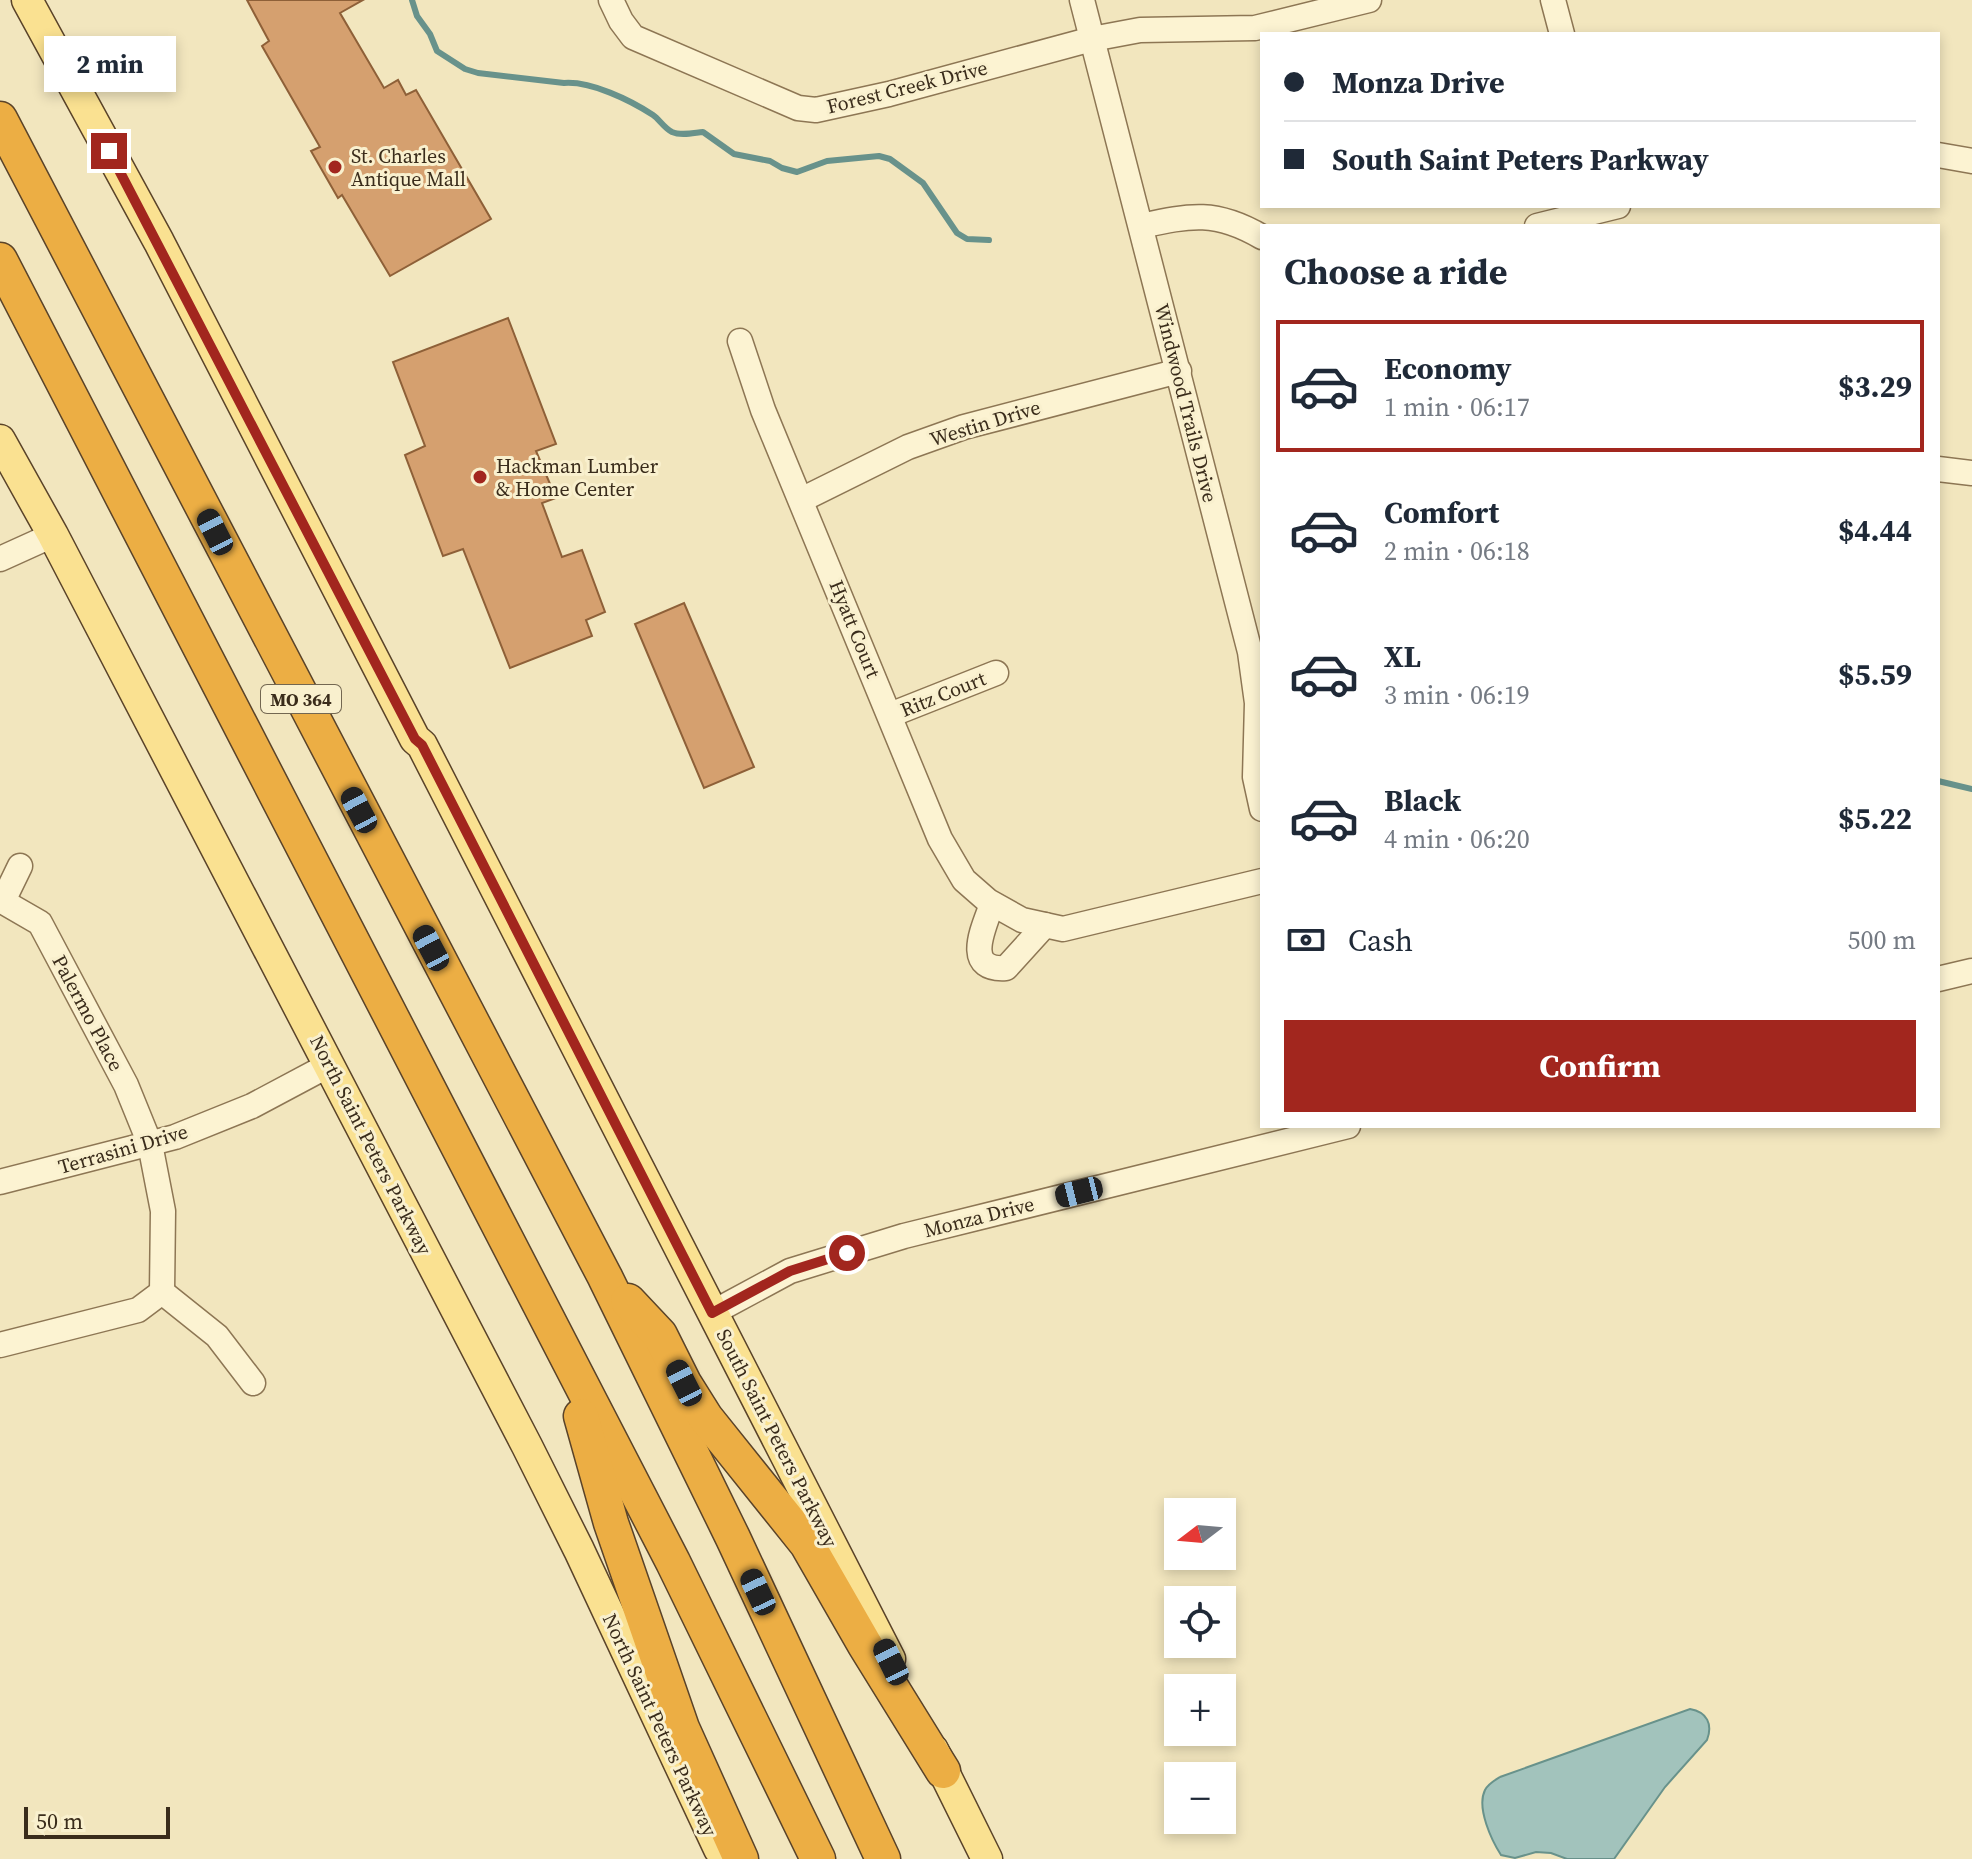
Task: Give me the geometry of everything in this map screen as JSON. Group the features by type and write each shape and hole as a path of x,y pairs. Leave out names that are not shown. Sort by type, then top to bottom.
{"highway":[{"name":"MO 364","path":"0,119 605,1277 733,1538 883,1859"},
{"name":"MO 364","path":"0,260 562,1346 752,1720 818,1859"},
{"path":"605,1277 660,1335 706,1418 807,1544 943,1771"},
{"path":"562,1346 611,1523 656,1655 687,1740 741,1859"}],"main road":[{"name":"South Saint Peters Parkway","path":"27,0 159,242 415,739 422,745 878,1635 987,1859"},
{"name":"North Saint Peters Parkway","path":"0,440 53,535 547,1485 723,1859"}],"street":[{"name":"Forest Creek Drive","path":"611,0 633,37 798,108 816,110 889,94 1092,39 1140,30 1255,28 1369,0"},
{"name":"Windwood Trails Drive","path":"1082,0 1256,651 1255,777 1260,800"},
{"path":"1553,0 1561,32"},
{"path":"1940,155 1972,161"},
{"path":"1547,224 1610,212"},
{"path":"1141,226 1189,215 1240,224 1260,236"},
{"name":"Hyatt Court","path":"740,341 763,410 940,839 964,880 992,904 1022,920 1063,929 1260,881"},
{"name":"Westin Drive","path":"801,500 908,447 964,427 1179,371"},
{"path":"1940,469 1972,473"},
{"path":"0,559 53,535"},
{"name":"Ritz Court","path":"890,715 996,673"},
{"name":"Palermo Place","path":"20,866 1,901 40,923 126,1085 150,1144 163,1211 162,1292"},
{"path":"992,904 978,948 982,960 991,967 1006,968 1045,925"},
{"path":"1940,979 1972,971"},
{"name":"Terrasini Drive","path":"0,1182 175,1137 252,1106 329,1065"},
{"name":"Monza Drive","path":"712,1313 790,1271 904,1236 1336,1128"},
{"path":"0,1345 138,1310 162,1292 217,1336 253,1383"}],"water":[{"path":"1690,1709 1701,1713 1707,1720 1707,1740 1665,1787 1614,1859 1567,1859 1536,1852 1515,1858 1501,1855 1482,1806 1485,1790 1492,1782"}],"building":[{"path":"247,0 363,0 340,13 384,88 398,80 406,95 416,90 491,219 390,276 342,195 338,198 311,151 320,147 262,46 269,41"},
{"name":"Hackman Lumber & Home Center","path":"508,318 556,444 536,451 556,498 542,503 562,557 582,550 605,612 586,620 592,636 510,668 463,549 443,556 405,455 425,446 393,362"},
{"path":"684,603 754,767 704,788 635,624"}],"waterway":[{"path":"412,0 417,16 437,51 465,69 598,88 644,109 672,132 703,132 734,154 770,161 797,172 827,161 879,156 890,159 923,183 957,233 967,239 989,240"},
{"path":"1940,781 1972,789"}],"place":[{"name":"St. Charles Antique Mall","path":"335,167"},
{"name":"Hackman Lumber & Home Center","path":"480,477"}],"route":[{"path":"109,151 415,739 422,745 712,1313 790,1271 847,1253"}]}
